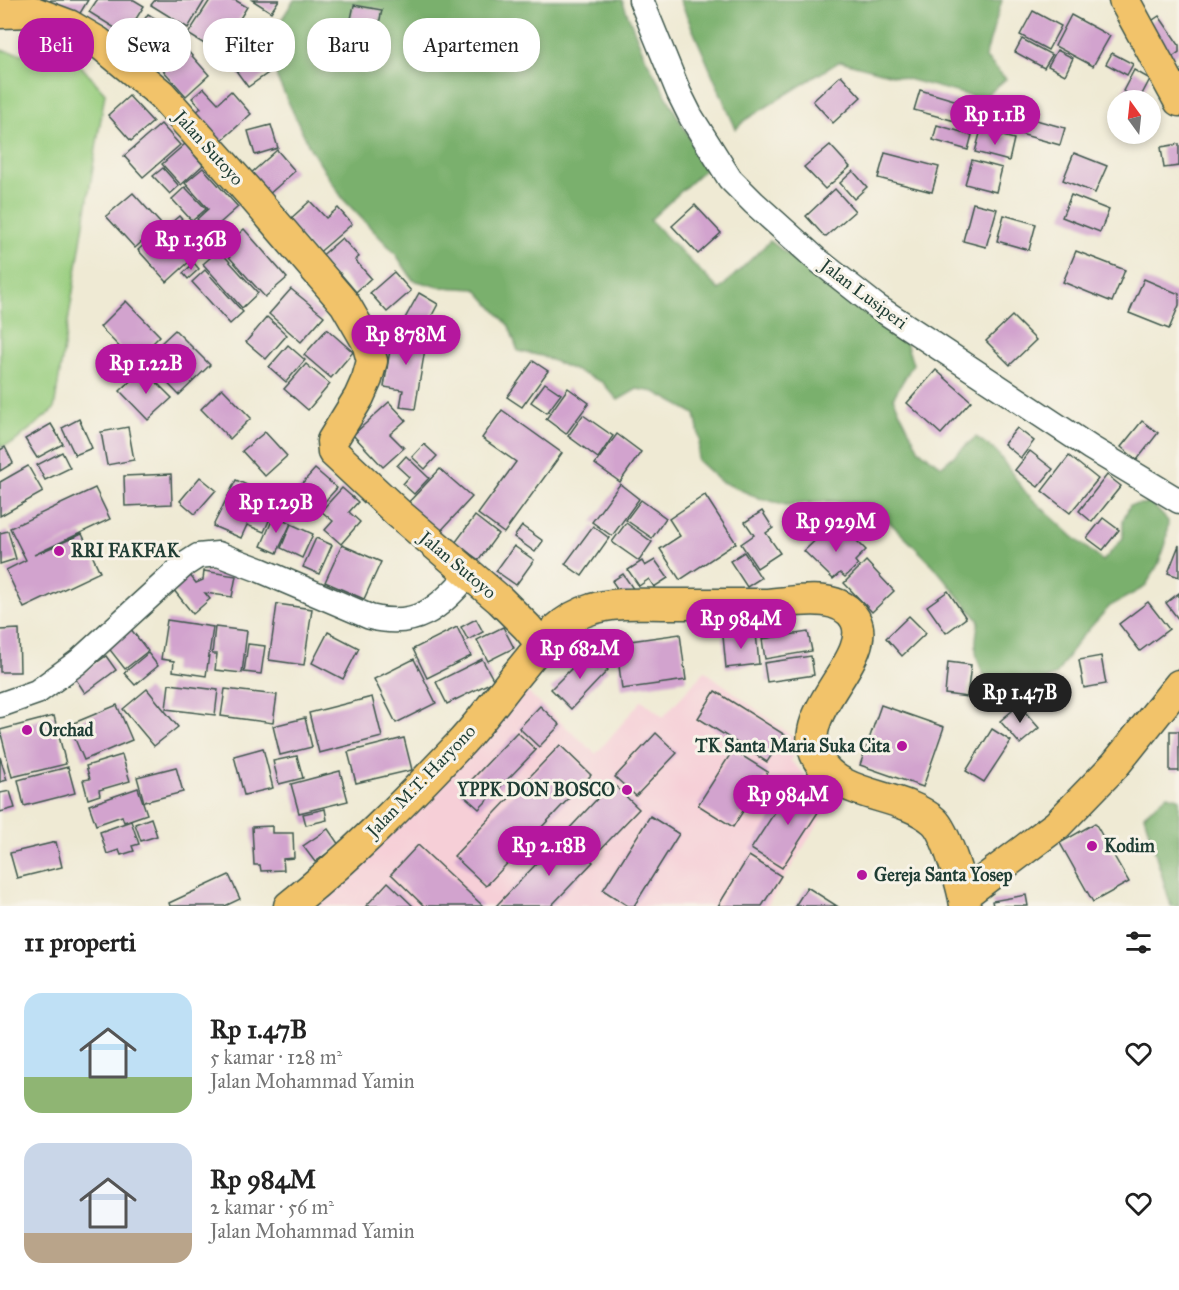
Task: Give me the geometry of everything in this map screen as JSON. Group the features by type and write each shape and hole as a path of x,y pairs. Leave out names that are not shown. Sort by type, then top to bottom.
{"main road":[{"path":"1124,0 1179,101"},
{"name":"Jalan Sutoyo","path":"0,13 34,12 69,26 98,42 161,94 255,198 345,304 367,342 372,361 367,379 359,397 332,441 332,450 398,513 500,600 541,644"},
{"name":"Jalan M.T. Haryono","path":"290,906 409,797 460,743 541,644 556,628 571,618 592,609 623,604 815,601 833,602 842,606 856,622 858,638 843,674 816,719 812,732 812,745 817,757 827,772 841,783 907,806 935,822 943,835 964,901"},
{"path":"964,901 1057,825 1115,765 1179,685"}],"street":[{"name":"Jalan Lusiperi","path":"641,0 691,117 730,179 754,204 815,258 876,306 1091,448 1179,501"},
{"path":"0,705 37,692 59,676 105,639 184,565 198,556 218,555 260,570 370,617 386,621 401,621 426,614 452,593 468,575"}],"shaded area":[{"name":"YPPK DON BOSCO","path":"705,671 796,739 791,761 812,782 834,798 767,906 311,906 328,895 485,735 524,689 596,754 642,700 663,717"}],"green space":[{"path":"294,0 622,0 644,55 706,168 650,220 719,290 770,241 906,343 913,364 893,398 919,450 942,466 976,437 996,451 1026,493 1103,561 1123,538 1123,520 1130,505 1151,503 1168,521 1166,543 1159,563 1145,587 1110,606 1078,641 1056,675 1006,699 993,693 977,659 976,643 979,621 933,565 872,505 830,501 786,505 759,498 720,481 697,460 700,440 695,414 655,392 637,389 618,400 602,382 542,356 518,351 509,326 476,289 439,287 413,280 395,253 343,199 311,150 277,78 276,72 295,72 295,18 282,18"},
{"path":"680,0 1002,0 985,57 1006,79 982,99 840,61 745,120 736,129"},
{"path":"0,50 18,53 18,72 86,72 105,93 54,409 13,443 0,447"},
{"path":"1167,795 1179,798 1179,906 1171,906 1144,815"}],"building":[{"path":"51,0 88,0 77,18 73,18 49,3"},
{"path":"97,0 134,0 144,6 137,18 106,18 106,23 89,12"},
{"path":"155,0 205,0 191,23 191,18 172,18 151,5"},
{"path":"210,0 235,0 247,7 240,18 203,18 203,43 191,36 191,29"},
{"path":"252,0 279,0 271,12"},
{"path":"354,5 382,10 380,18 351,18"},
{"path":"1033,11 1061,26 1048,50 1020,35"},
{"path":"1071,15 1110,36 1093,66 1055,46"},
{"path":"1159,16 1179,45 1179,52 1168,60 1144,26"},
{"path":"1022,39 1052,55 1044,68 1015,52"},
{"path":"1057,50 1073,58 1065,75 1048,66"},
{"path":"1112,53 1133,64 1127,75 1106,64"},
{"path":"191,55 203,68 203,72 209,75 186,96 165,72 191,72"},
{"path":"1134,70 1150,79 1144,90 1124,90"},
{"path":"237,72 270,72 248,87"},
{"path":"841,75 861,97 833,123 813,101"},
{"path":"204,88 218,103 231,91 251,114 220,142 195,113 201,108 192,98"},
{"path":"920,90 961,102 955,121 914,110"},
{"path":"129,96 153,122 131,141 108,115"},
{"path":"1018,115 1065,128 1060,145 1013,132"},
{"path":"161,124 180,145 143,177 124,156"},
{"path":"271,125 278,148 255,155 248,131"},
{"path":"937,125 972,135 968,150 933,140"},
{"path":"981,130 1014,139 1009,161 975,152"},
{"path":"185,144 203,165 181,185 162,164"},
{"path":"1179,144 1179,166 1164,168 1161,147"},
{"path":"830,145 850,167 825,189 804,167"},
{"path":"277,150 295,171 267,196 249,175"},
{"path":"885,153 939,167 932,192 878,178"},
{"path":"1074,153 1107,166 1095,193 1063,180"},
{"path":"972,160 1002,168 996,192 965,184"},
{"path":"163,168 179,186 170,194 153,176"},
{"path":"203,168 238,207 220,223 229,233 218,243 197,219 208,209 185,183"},
{"path":"853,171 867,187 854,199 840,183"},
{"path":"185,187 206,209 192,221 172,199"},
{"path":"835,189 855,211 825,237 806,216"},
{"path":"133,193 161,224 135,248 106,216"},
{"path":"1071,195 1109,210 1100,232 1062,217"},
{"path":"310,201 326,218 338,208 352,224 316,255 287,222"},
{"path":"973,203 997,209 986,247 963,241"},
{"path":"695,205 721,233 698,254 672,226"},
{"path":"1004,215 1036,224 1029,250 997,241"},
{"path":"179,216 206,246 192,259 165,228"},
{"path":"161,229 190,261 167,282 138,250"},
{"path":"244,229 287,278 265,297 222,249"},
{"path":"342,238 359,257 355,260 371,278 356,292 340,273 335,278 318,259"},
{"path":"219,250 258,293 242,308 203,264"},
{"path":"1076,251 1125,270 1112,302 1063,282"},
{"path":"194,263 199,269 188,279 183,273"},
{"path":"205,270 243,312 230,324 192,282"},
{"path":"394,272 411,291 387,312 370,293"},
{"path":"1144,279 1179,294 1179,305 1169,329 1129,313"},
{"path":"291,289 324,316 301,342 269,314"},
{"path":"419,293 438,304 423,332 403,322"},
{"path":"126,301 160,336 134,362 100,327"},
{"path":"1012,316 1036,340 1010,365 986,341"},
{"path":"267,317 287,335 266,359 246,342"},
{"path":"327,329 353,352 331,378 304,355"},
{"path":"175,330 210,365 179,395 144,359"},
{"path":"393,332 427,337 415,409 400,407 403,390 384,387"},
{"path":"288,345 305,360 286,382 269,367"},
{"path":"533,361 548,371 522,407 507,397"},
{"path":"306,364 330,384 308,410 284,389"},
{"path":"143,369 172,398 148,420 120,391"},
{"path":"936,370 971,401 941,434 907,403"},
{"path":"545,383 561,394 547,413 531,402"},
{"path":"222,388 251,418 230,439 201,409"},
{"path":"568,388 589,403 566,434 546,419"},
{"path":"389,402 406,420 390,434 404,448 383,467 353,435"},
{"path":"502,410 562,453 504,533 478,514 516,462 482,438"},
{"path":"583,415 613,436 598,458 568,436"},
{"path":"79,419 92,448 75,455 62,428"},
{"path":"1142,421 1158,433 1137,460 1121,447"},
{"path":"51,424 63,444 37,458 25,439"},
{"path":"128,427 134,460 107,465 101,432"},
{"path":"1017,428 1034,441 1021,458 1004,444"},
{"path":"265,432 287,456 265,476 242,451"},
{"path":"617,434 641,452 620,482 595,464"},
{"path":"424,444 437,456 425,469 412,457"},
{"path":"5,447 13,463 0,471 0,450"},
{"path":"1030,451 1053,469 1038,487 1015,470"},
{"path":"62,452 70,468 45,480 37,465"},
{"path":"406,456 429,478 414,494 403,484 409,477 397,466"},
{"path":"1069,456 1098,479 1070,513 1042,491"},
{"path":"28,466 43,492 0,516 0,482"},
{"path":"315,469 337,488 319,508 297,489"},
{"path":"440,469 472,497 438,534 406,505"},
{"path":"171,474 172,504 125,506 124,476"},
{"path":"1107,475 1121,486 1092,522 1079,511"},
{"path":"200,477 216,490 195,514 180,501"},
{"path":"236,480 264,493 255,508 271,516 264,532 247,525 241,538 213,526"},
{"path":"620,484 639,499 612,536 592,522"},
{"path":"95,488 110,519 34,555 82,534 100,572 24,608 6,570 26,560 10,528"},
{"path":"342,488 358,502 349,512 360,522 341,544 325,530 333,521 321,511"},
{"path":"705,495 736,543 680,580 660,549 680,536 669,519"},
{"path":"641,500 666,518 652,538 626,520"},
{"path":"762,511 773,528 766,533 780,553 757,568 741,544 754,535 745,522"},
{"path":"274,516 291,523 277,553 261,546"},
{"path":"475,516 498,534 479,560 455,543"},
{"path":"1103,518 1119,530 1103,550 1087,538"},
{"path":"626,523 652,542 639,561 612,542"},
{"path":"291,524 313,534 302,558 281,548"},
{"path":"522,526 543,541 535,552 514,537"},
{"path":"593,526 609,538 582,576 565,564"},
{"path":"842,526 866,550 855,561 858,565 845,577 840,573 833,579 804,551 825,531 831,536"},
{"path":"8,531 16,559 0,564 0,533"},
{"path":"316,538 332,545 319,574 303,567"},
{"path":"342,545 381,562 364,599 325,582"},
{"path":"1179,545 1179,577 1168,573"},
{"path":"514,546 534,560 516,585 496,571"},
{"path":"744,552 761,578 747,587 730,561"},
{"path":"655,560 668,578 654,587 649,579 639,586 628,570 642,561 645,566"},
{"path":"866,561 894,591 872,612 844,583"},
{"path":"204,571 236,576 232,597 205,593 210,599 193,614 173,589 189,574 196,583 203,580"},
{"path":"623,574 634,590 623,597 612,581"},
{"path":"948,591 966,618 946,633 927,606"},
{"path":"1179,593 1179,620 1166,603"},
{"path":"1148,602 1169,629 1140,651 1119,624"},
{"path":"277,604 312,609 304,665 269,660"},
{"path":"909,616 926,633 902,656 886,638"},
{"path":"476,619 483,632 468,640 461,627"},
{"path":"167,620 213,627 206,676 173,671 174,661 161,659"},
{"path":"215,627 247,631 242,673 215,670 217,654 212,654"},
{"path":"457,627 471,656 427,678 413,649"},
{"path":"503,627 514,648 488,661 477,640"},
{"path":"130,628 148,651 125,669 107,646"},
{"path":"19,629 20,672 0,672 0,630"},
{"path":"328,632 359,648 343,679 312,663"},
{"path":"808,632 812,651 765,659 762,639"},
{"path":"756,633 759,664 726,668 723,636"},
{"path":"680,634 686,680 622,689 616,643"},
{"path":"248,644 265,646 261,674 244,672"},
{"path":"589,651 608,670 571,709 551,689"},
{"path":"148,653 158,666 135,685 124,673"},
{"path":"106,656 116,670 85,693 75,678"},
{"path":"811,656 814,675 767,682 764,663"},
{"path":"1101,656 1106,684 1084,688 1079,660"},
{"path":"414,659 436,703 396,723 374,679"},
{"path":"482,659 494,681 447,704 436,682"},
{"path":"948,662 971,665 967,697 945,694"},
{"path":"169,684 218,690 215,715 166,709"},
{"path":"147,689 178,727 154,746 123,709"},
{"path":"225,689 277,695 273,723 221,716"},
{"path":"715,691 785,735 767,762 698,718"},
{"path":"372,697 382,737 319,753 309,713"},
{"path":"117,705 132,740 84,760 69,725"},
{"name":"TK Santa Maria Suka Cita","path":"881,705 944,727 923,787 860,765"},
{"path":"1019,705 1039,728 1020,744 1000,721"},
{"path":"540,706 560,725 539,747 519,728"},
{"path":"54,716 66,764 12,777 0,730"},
{"path":"305,718 312,747 280,755 273,726"},
{"path":"992,729 1011,741 984,782 966,771"},
{"path":"1170,731 1179,731 1179,771 1170,771"},
{"path":"517,732 536,750 479,809 460,792"},
{"path":"656,733 677,753 636,796 615,777"},
{"path":"404,738 412,770 356,783 348,752"},
{"path":"560,745 591,775 486,886 454,856"},
{"path":"263,748 273,788 244,795 234,756"},
{"path":"733,750 768,772 733,827 698,805"},
{"path":"122,755 130,781 99,790 100,795 88,799 83,780 90,779 86,766"},
{"path":"297,756 303,778 279,784 273,761"},
{"path":"0,757 7,780 0,782"},
{"path":"68,767 75,793 24,806 18,780"},
{"path":"176,767 183,792 144,802 137,777"},
{"path":"340,771 348,801 299,813 291,784"},
{"path":"612,783 639,809 593,857 567,831"},
{"path":"793,784 824,803 782,868 751,849"},
{"path":"138,788 147,814 124,822 122,816 96,825 89,805"},
{"path":"10,791 15,808 0,812 0,793"},
{"path":"325,809 327,820 306,825 303,814"},
{"path":"650,816 679,834 634,906 628,906 603,890"},
{"path":"151,818 157,836 141,841 135,824"},
{"path":"131,821 139,844 132,846 134,851 121,855 119,850 107,854 100,832"},
{"path":"1095,823 1129,882 1093,902 1060,843"},
{"path":"272,826 272,833 293,833 294,858 283,859 284,870 261,871 260,865 254,865 252,827"},
{"path":"328,829 339,845 315,862 303,846"},
{"path":"564,835 593,862 551,906 496,906"},
{"path":"56,842 62,867 17,878 10,853"},
{"path":"418,845 483,906 424,906 391,874"},
{"path":"749,856 781,876 762,906 718,906"},
{"path":"229,875 240,899 225,906 170,906 169,903"},
{"path":"388,882 413,906 366,906"},
{"path":"807,887 837,906 795,906"},
{"path":"1026,895 1028,906 993,906 992,901"}],"place":[{"name":"RRI FAKFAK","path":"59,551"},
{"name":"Orchad","path":"27,730"},
{"name":"TK Santa Maria Suka Cita","path":"902,746"},
{"name":"YPPK DON BOSCO","path":"627,790"},
{"name":"Kodim","path":"1092,846"},
{"name":"Gereja Santa Yosep","path":"862,875"}]}
